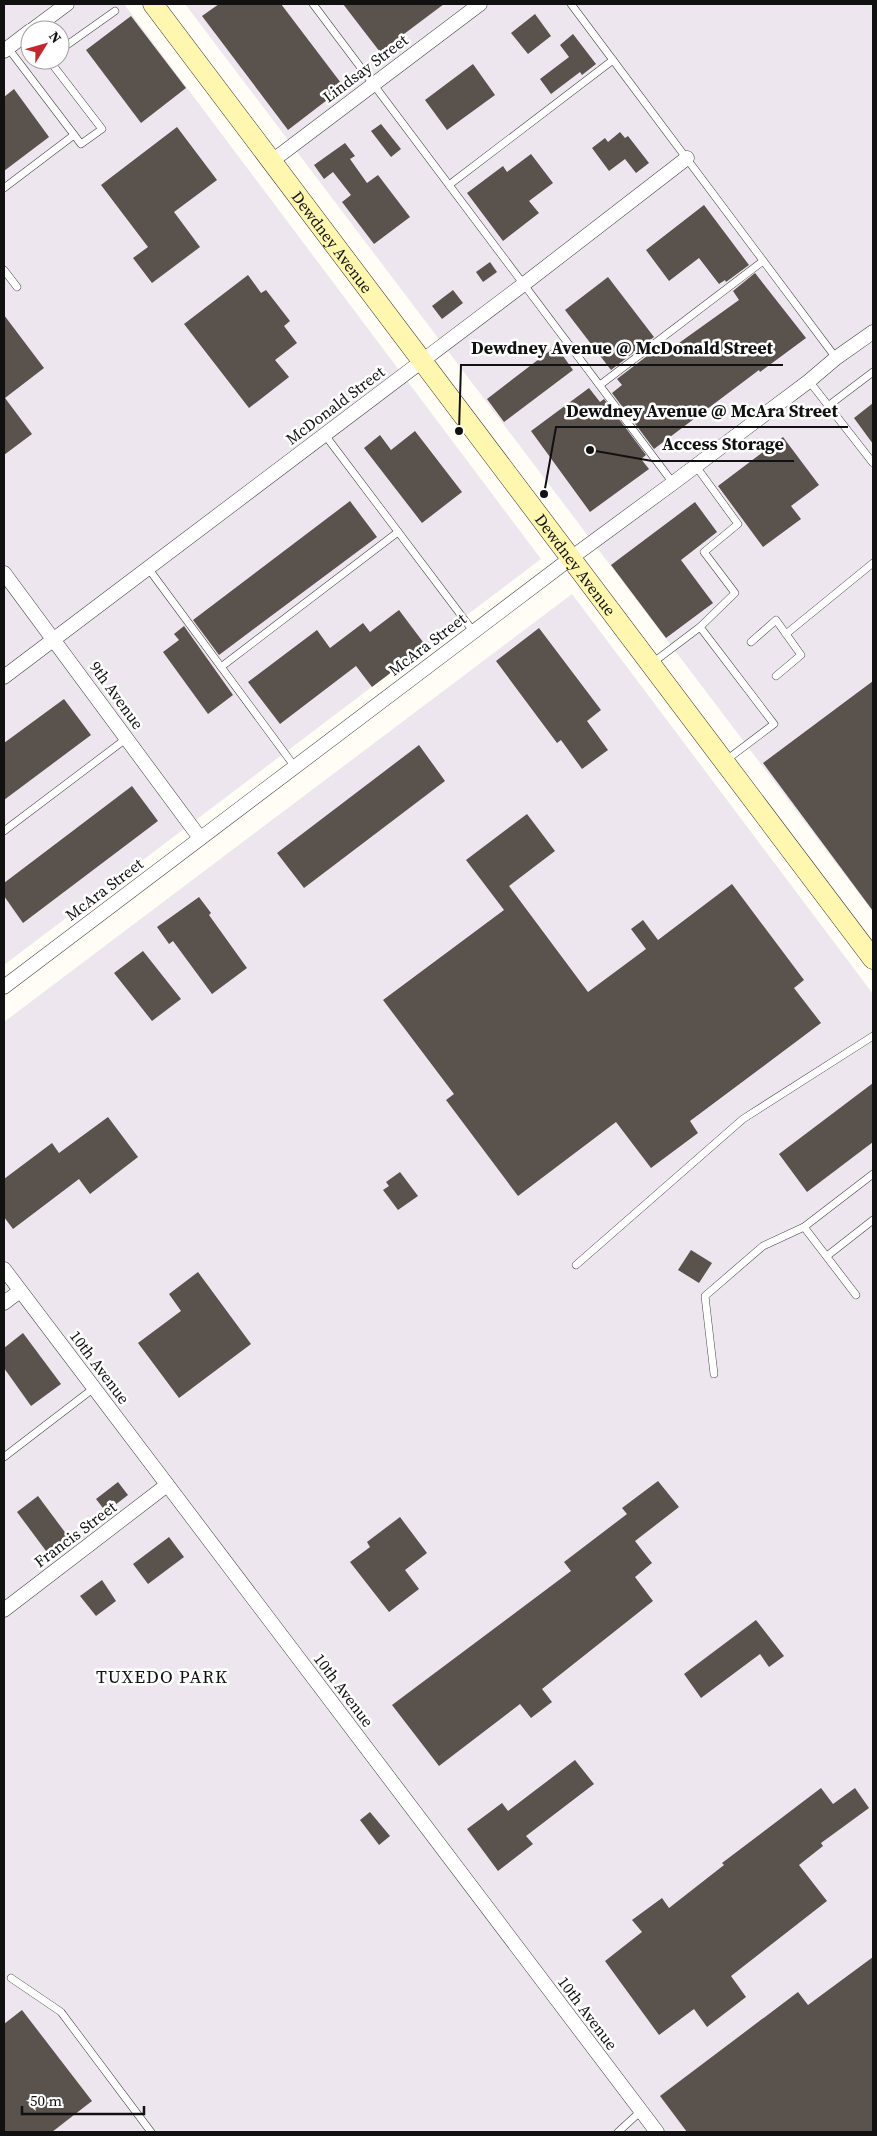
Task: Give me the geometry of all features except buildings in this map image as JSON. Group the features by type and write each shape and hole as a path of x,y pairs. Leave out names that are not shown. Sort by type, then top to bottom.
{"street":[{"path":"45,20 66,4"},
{"name":"Dewdney Avenue","path":"153,4 873,959"},
{"name":"Lindsay Street","path":"272,161 480,4"},
{"path":"6,49 20,39"},
{"name":"McDonald Street","path":"4,677 524,284 687,158"},
{"name":"McAra Street","path":"4,987 473,631 873,332"},
{"name":"9th Avenue","path":"4,573 200,838"},
{"name":"10th Avenue","path":"4,1269 657,2132"},
{"path":"4,1303 20,1290"},
{"name":"Francis Street","path":"4,1610 167,1485"}],"lane":[{"path":"313,4 673,483"},
{"path":"570,4 836,358"},
{"path":"70,43 115,11"},
{"path":"6,49 81,144 102,129 57,70"},
{"path":"449,185 613,60"},
{"path":"4,188 74,135"},
{"path":"600,385 763,260"},
{"path":"4,270 17,287"},
{"path":"828,406 873,372"},
{"path":"809,381 873,464"},
{"path":"325,434 473,631"},
{"path":"651,664 700,627 735,593 704,552 738,524 696,465"},
{"path":"221,667 398,532"},
{"path":"786,634 873,563"},
{"path":"148,568 295,766"},
{"path":"751,642 776,620 801,655 776,676"},
{"path":"700,627 774,724 724,761"},
{"path":"4,831 127,738"},
{"path":"576,1265 743,1119 873,1036"},
{"path":"714,1374 705,1296 763,1246 804,1227 873,1174"},
{"path":"827,1256 873,1220"},
{"path":"804,1227 856,1296"},
{"path":"4,1457 94,1388"},
{"path":"11,1978 61,2012 151,2132"},
{"path":"618,2132 641,2111"}],"shaded area":[{"path":"4,4 124,4 541,559 4,965"},
{"path":"185,4 873,4 873,912"},
{"path":"572,594 873,994 873,2132 4,2132 4,1022"}],"place":[{"name":"Dewdney Avenue @ McDonald Street","path":"459,431"},
{"name":"Access Storage","path":"590,450"},
{"name":"Dewdney Avenue @ McAra Street","path":"544,494"}],"district":[{"name":"TUXEDO PARK","path":"162,1676"}]}
